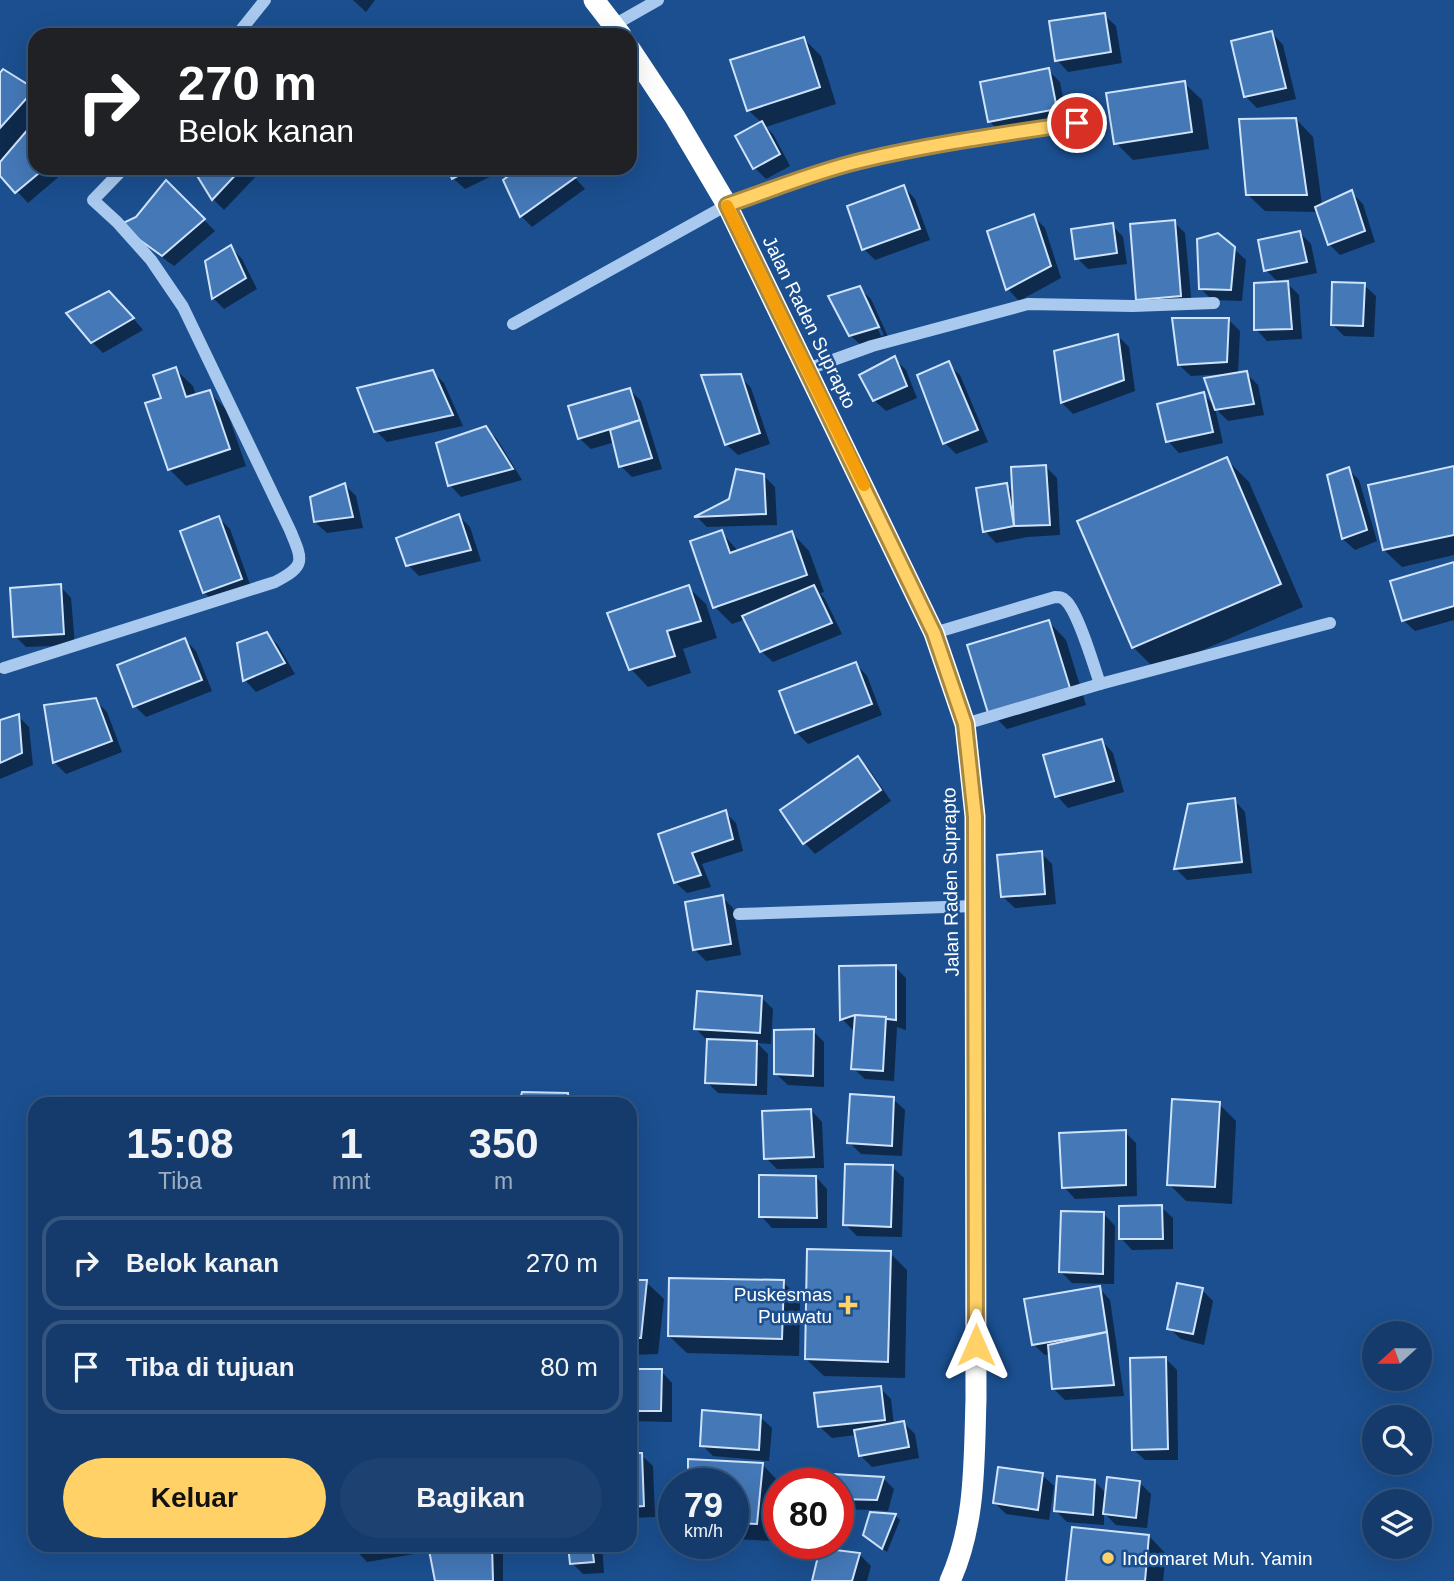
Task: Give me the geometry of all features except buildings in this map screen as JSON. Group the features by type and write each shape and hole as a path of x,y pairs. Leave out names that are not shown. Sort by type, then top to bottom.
{"highway":[{"path":"594,0 615,28"},
{"name":"Jalan Raden Suprapto","path":"637,60 727,205 808,369 934,633 965,724 975,817 976,1399 974,1474 966,1537 950,1581"}],"street":[{"path":"243,28 265,0"},
{"path":"620,28 658,0"},
{"path":"513,324 727,205 860,161 963,140 1077,123"},
{"path":"4,668 275,582 294,572 299,562 298,549 290,530 183,307 151,260 93,200 117,175"},
{"path":"808,369 872,346 1028,304 1133,306 1214,303"},
{"path":"934,633 1055,597 1061,598 1073,612 1100,684"},
{"path":"965,724 1100,684 1330,623"},
{"path":"740,914 975,906"}],"slow traffic":[{"path":"727,206 864,485"}],"place":[{"name":"Puskesmas Puuwatu","path":"848,1305"},
{"name":"Indomaret Muh. Yamin","path":"1108,1558"}],"route":[{"path":"976,1345 975,817 965,724 934,633 727,205 826,170 860,161 963,140 1077,123"}]}
